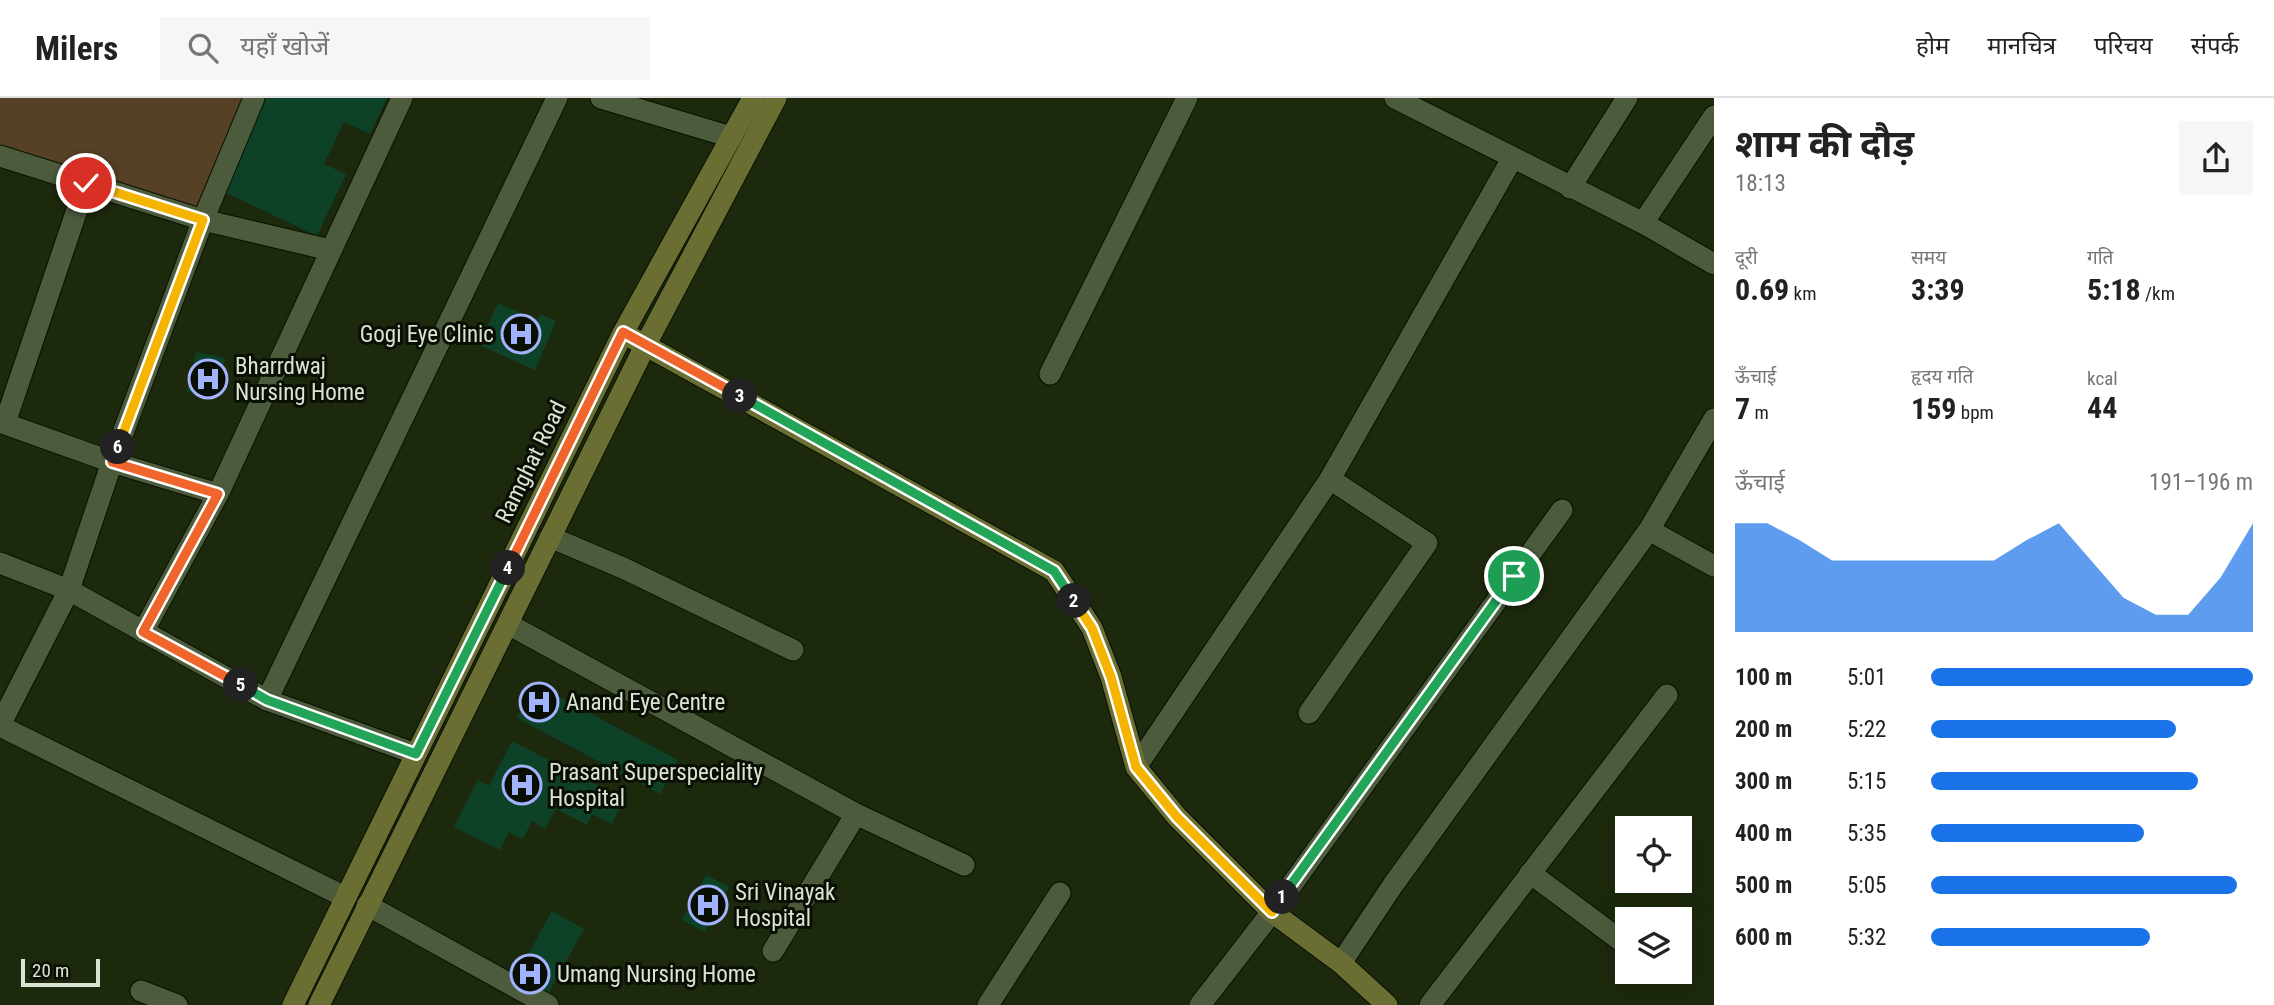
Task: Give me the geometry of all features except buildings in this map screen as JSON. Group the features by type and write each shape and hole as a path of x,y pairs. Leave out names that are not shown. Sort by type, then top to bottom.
{"main road":[{"name":"Ramghat Road","path":"293,1005 623,332 752,98"},
{"path":"318,1005 646,344 776,98"},
{"path":"623,332 1054,571 1092,628 1111,677 1136,767 1177,817 1272,912 1340,963 1384,1004"}],"street":[{"path":"254,98 203,220 112,462 69,590 0,725 345,897"},
{"path":"143,632 218,494 402,98"},
{"path":"267,700 557,98"},
{"path":"601,98 731,137"},
{"path":"1050,374 1186,98"},
{"path":"1395,98 1643,223 1714,264"},
{"path":"1570,188 1628,98"},
{"path":"1643,223 1714,116"},
{"path":"0,156 203,220 330,250"},
{"path":"1136,767 1330,479 1512,159"},
{"path":"86,183 3,423 112,462 218,494"},
{"path":"1340,963 1401,873 1649,530 1714,419"},
{"path":"1309,713 1427,543 1330,479"},
{"path":"1200,1005 1272,912 1563,510"},
{"path":"1649,530 1714,566"},
{"path":"550,537 624,568 793,650"},
{"path":"0,563 69,590 267,700 416,754"},
{"path":"509,624 856,814 964,865"},
{"path":"1430,1005 1668,695"},
{"path":"773,951 856,814"},
{"path":"1530,873 1615,936"},
{"path":"988,1005 1060,893"},
{"path":"367,905 548,1005"},
{"path":"141,991 177,1005"}],"shaded area":[{"path":"0,98 249,98 203,220 0,156"}],"place":[{"name":"Gogi Eye Clinic","path":"521,334"},
{"name":"Bharrdwaj Nursing Home","path":"208,379"},
{"name":"Anand Eye Centre","path":"539,702"},
{"name":"Prasant Superspeciality Hospital","path":"522,785"},
{"name":"Sri Vinayak Hospital","path":"708,905"},
{"name":"Umang Nursing Home","path":"530,974"}],"route":[{"path":"86,183 203,220 112,462 218,494 143,632 267,700 416,754 623,332 1054,571 1092,628 1111,677 1136,767 1177,817 1272,912 1368,774 1514,576"}]}
